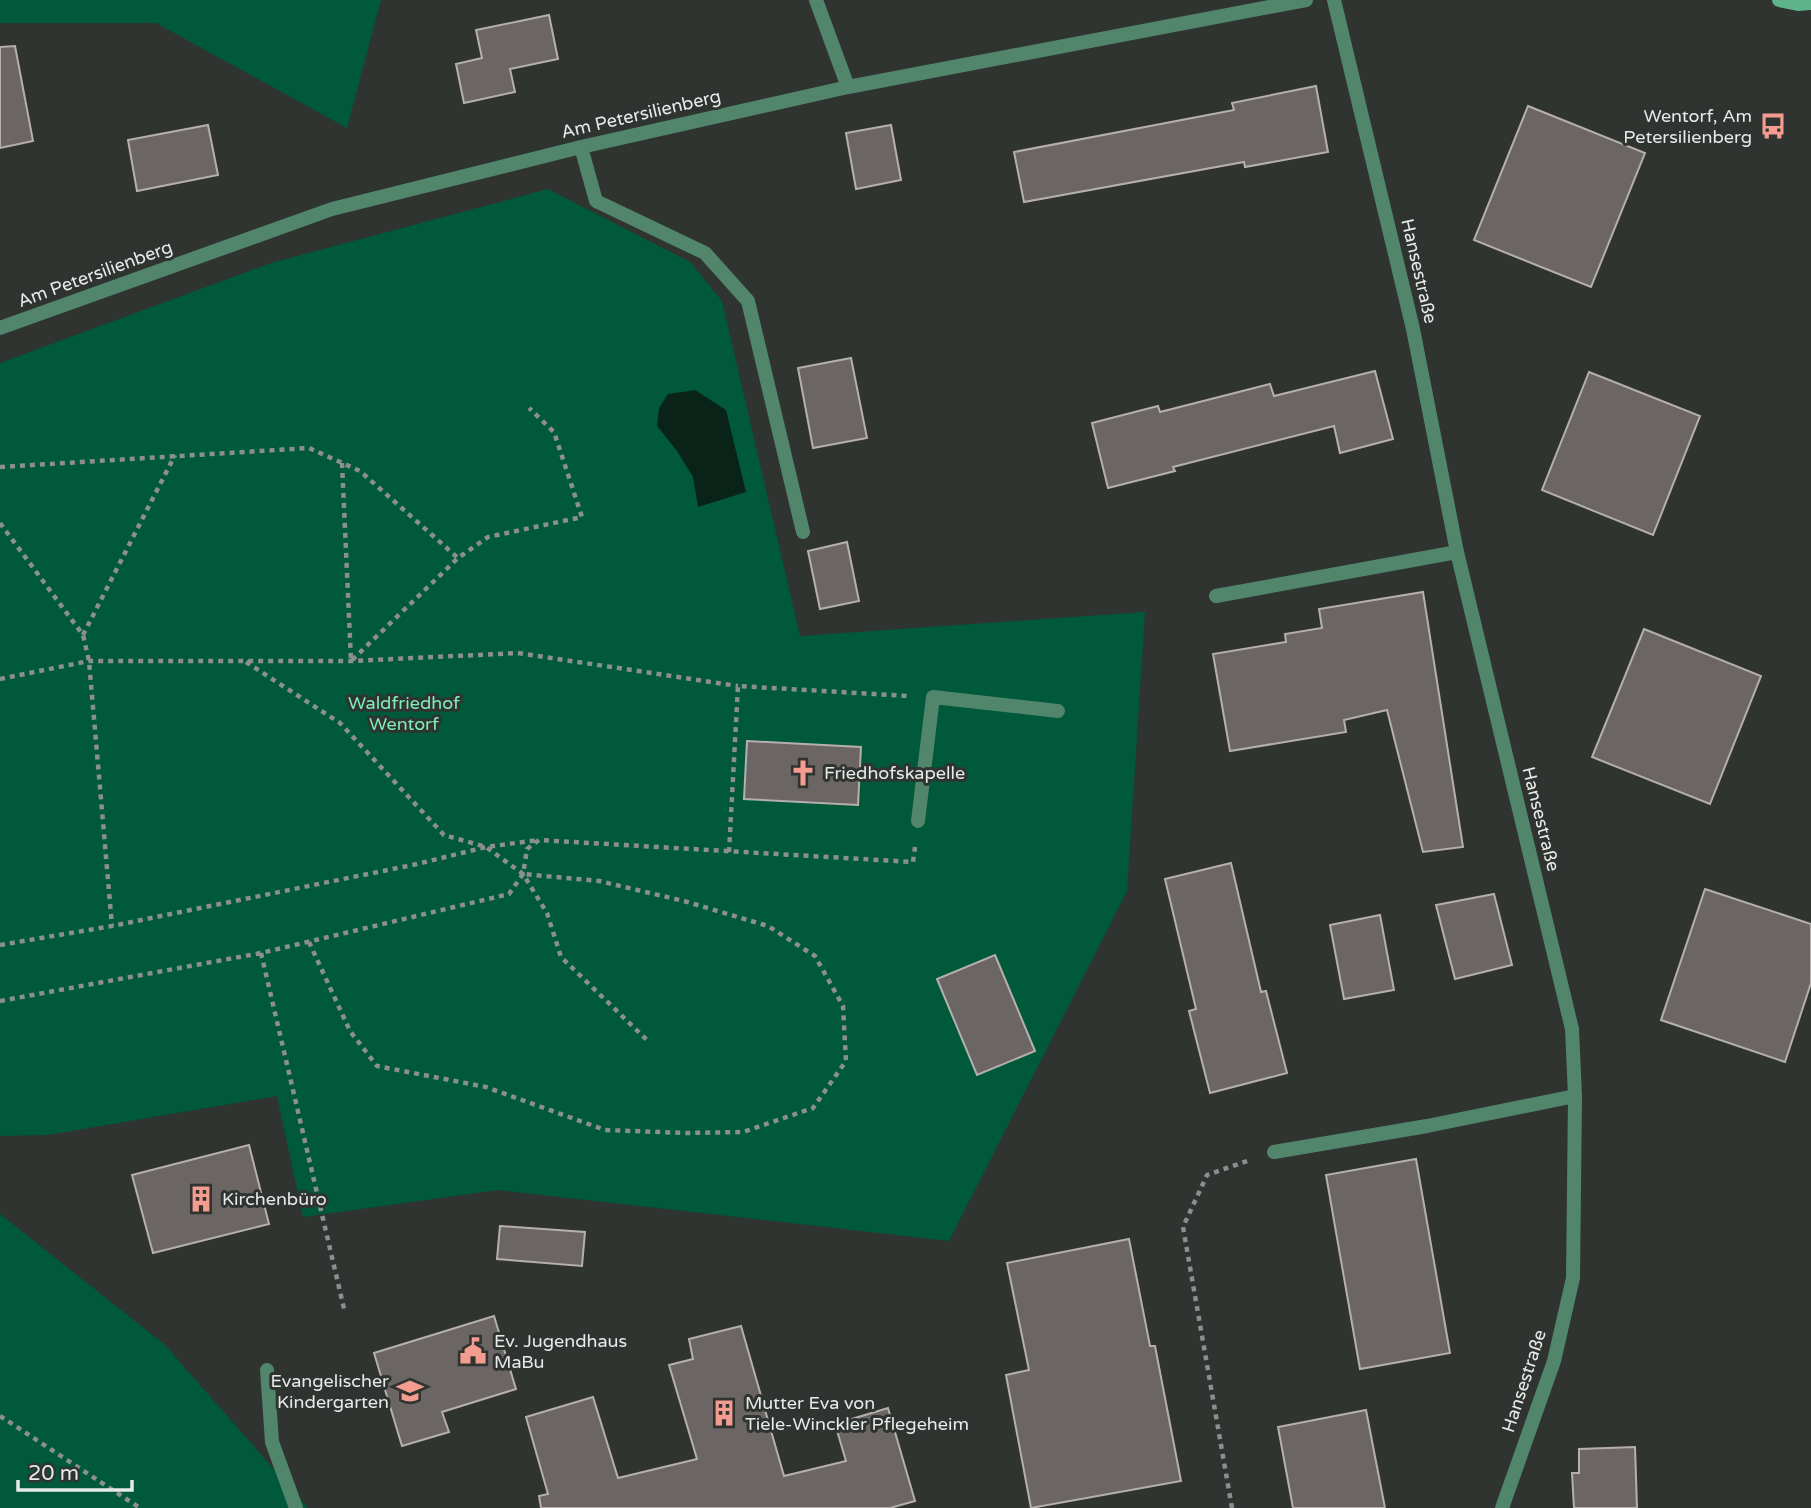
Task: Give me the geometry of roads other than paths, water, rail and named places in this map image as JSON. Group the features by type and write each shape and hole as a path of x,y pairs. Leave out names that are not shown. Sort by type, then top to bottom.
{"main road":[{"path":"1779,0 1811,4"}],"street":[{"path":"816,0 848,88"},
{"name":"Am Petersilienberg","path":"0,328 332,209 581,147 848,88 1306,0"},
{"name":"Hansestraße","path":"1334,0 1413,329 1457,552 1572,1029 1575,1096 1573,1278 1554,1361 1502,1508"},
{"path":"581,147 596,201 705,253 748,301 803,532"},
{"path":"1216,596 1457,552"},
{"path":"918,821 933,697 1058,712"},
{"path":"1274,1152 1427,1126 1575,1096"},
{"path":"267,1370 272,1442 296,1508"}],"place":[{"name":"Wentorf, Am Petersilienberg","path":"1773,126"},
{"name":"Friedhofskapelle","path":"803,773"},
{"name":"Kirchenbüro","path":"201,1199"},
{"name":"Ev. Jugendhaus MaBu","path":"473,1351"},
{"name":"Evangelischer Kindergarten","path":"410,1391"},
{"name":"Mutter Eva von Tiele-Winckler Pflegeheim","path":"724,1413"}],"park label":[{"name":"Waldfriedhof Wentorf","path":"404,713"}]}
